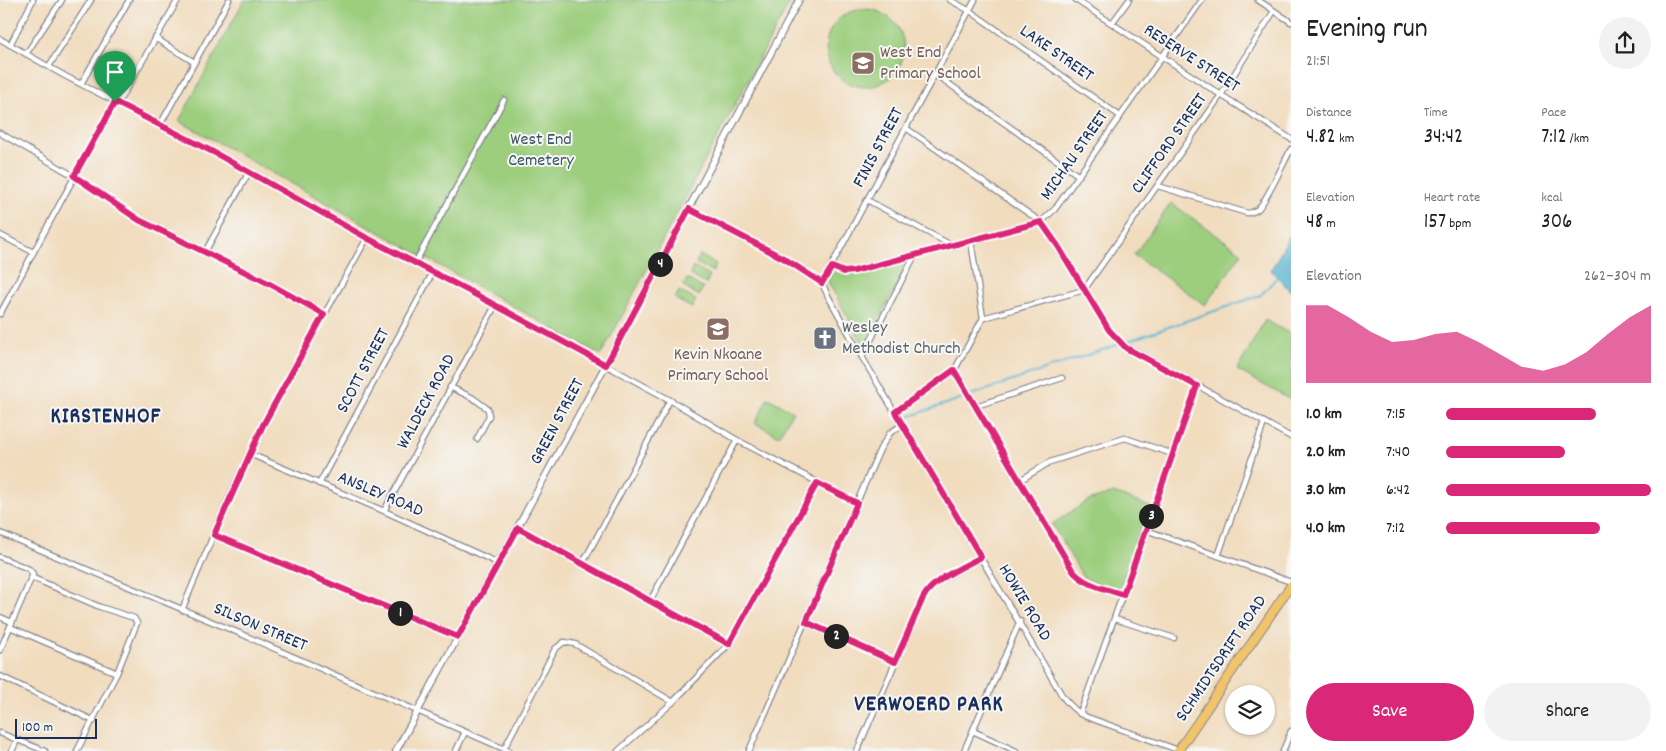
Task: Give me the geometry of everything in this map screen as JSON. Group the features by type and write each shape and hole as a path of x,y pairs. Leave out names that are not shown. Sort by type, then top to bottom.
{"highway":[{"name":"SCHMIDTSDRIFT ROAD","path":"1178,750 1291,583"}],"street":[{"path":"10,45 33,0"},
{"path":"26,54 62,0"},
{"path":"49,66 91,0"},
{"path":"81,84 130,0"},
{"path":"0,314 74,176 178,0"},
{"path":"160,125 228,0"},
{"name":"GREEN STREET","path":"396,751 606,365 799,0"},
{"name":"LAKE STREET","path":"950,0 970,11 1120,116"},
{"name":"FINIS STREET","path":"822,283 975,0"},
{"name":"RESERVE STREET","path":"1076,0 1291,139"},
{"path":"1112,23 1129,0"},
{"name":"MICHAU STREET","path":"832,267 844,272 854,271 971,242 1041,222 1055,209 1079,176 1202,0"},
{"path":"1258,0 1291,22"},
{"name":"CLIFFORD STREET","path":"1084,290 1221,95 1274,11"},
{"path":"154,38 194,62"},
{"path":"0,39 606,365 737,440 857,503"},
{"path":"935,74 1079,176"},
{"path":"415,263 504,100"},
{"path":"906,128 1041,222 1058,246 1109,330 1120,343 1291,437"},
{"path":"0,133 74,176 139,220 268,283 324,314"},
{"path":"1158,186 1251,213 1256,211 1263,201 1291,149"},
{"path":"205,252 248,172"},
{"path":"867,200 953,246"},
{"path":"689,209 785,259 822,283"},
{"path":"0,235 32,252"},
{"path":"182,610 263,425 367,238"},
{"path":"895,412 954,370 983,318 971,242"},
{"path":"862,357 915,255"},
{"name":"SCOTT STREET","path":"320,484 433,272"},
{"name":"HOWIE ROAD","path":"822,283 862,357 1020,621 1063,697 1080,714 1178,750"},
{"path":"983,318 1084,290"},
{"name":"WALDECK ROAD","path":"384,511 495,306"},
{"path":"954,370 1078,577 1123,595"},
{"path":"976,406 1062,378"},
{"path":"1080,714 1197,386"},
{"path":"450,387 473,398 488,409 488,416 477,439"},
{"path":"583,563 670,400"},
{"path":"1218,556 1264,423"},
{"path":"749,751 880,449 890,433 902,425"},
{"path":"1019,481 1050,462 1125,438 1173,454"},
{"path":"650,601 737,440"},
{"name":"ANSLEY ROAD","path":"250,454 384,511 498,563"},
{"path":"618,751 673,702 729,644 817,483"},
{"path":"518,528 729,644"},
{"path":"1146,530 1291,583"},
{"name":"SILSON STREET","path":"0,533 506,750"},
{"path":"214,535 458,637"},
{"path":"0,557 29,569 32,573 32,578 0,650"},
{"path":"857,751 928,590 936,583 981,557"},
{"path":"32,578 100,607 135,619 136,624 118,673 77,751"},
{"path":"0,617 11,625 118,673"},
{"path":"1115,618 1174,638"},
{"path":"964,751 1020,621"},
{"path":"806,622 895,662"},
{"path":"506,750 555,649 564,642 575,644 673,702"},
{"path":"0,676 94,721"},
{"path":"973,730 1016,751"},
{"path":"1282,751 1291,731"},
{"path":"456,751 465,732"},
{"path":"0,733 44,751"},
{"path":"12,751 17,740"}],"green space":[{"name":"West End Cemetery","path":"244,0 791,0 601,355 179,121"},
{"path":"865,9 880,12 892,21 901,33 904,48 901,63 892,75 880,84 865,87 850,84 838,75 829,63 826,48 829,33 838,21 850,12"},
{"path":"1171,203 1242,253 1205,305 1134,255"},
{"path":"700,255 716,264 713,272 696,263"},
{"path":"910,259 867,343 862,342 828,282 832,272 836,270 851,274"},
{"path":"693,267 710,276 706,284 690,275"},
{"path":"687,279 703,288 699,296 683,286"},
{"path":"679,291 696,300 692,308 675,299"},
{"path":"1265,320 1291,334 1291,400 1237,370"},
{"path":"768,398 793,411 779,436 755,423"},
{"path":"1114,493 1150,507 1118,592 1083,577 1052,524 1088,501"}],"water":[{"path":"1289,237 1291,237 1291,292 1271,270"}],"waterway":[{"path":"905,418 1261,295 1278,276"}],"place":[{"name":"West End Primary School","path":"863,63"},
{"name":"Kevin Nkoane Primary School","path":"718,329"},
{"name":"Wesley Methodist Church","path":"825,338"}],"district":[{"name":"KIRSTENHOF","path":"106,417"},
{"name":"VERWOERD PARK","path":"929,705"}],"route":[{"path":"115,102 213,152 367,238 606,365 689,209 785,259 822,283 832,267 844,272 850,272 971,242 1041,222 1058,246 1109,330 1118,341 1126,348 1197,386 1123,595 1085,581 1073,571 954,370 895,412 981,557 936,583 928,590 895,662 806,622 857,503 817,483 729,644 518,528 458,637 214,535 263,425 324,314 268,283 139,220 74,176 115,102"}]}
